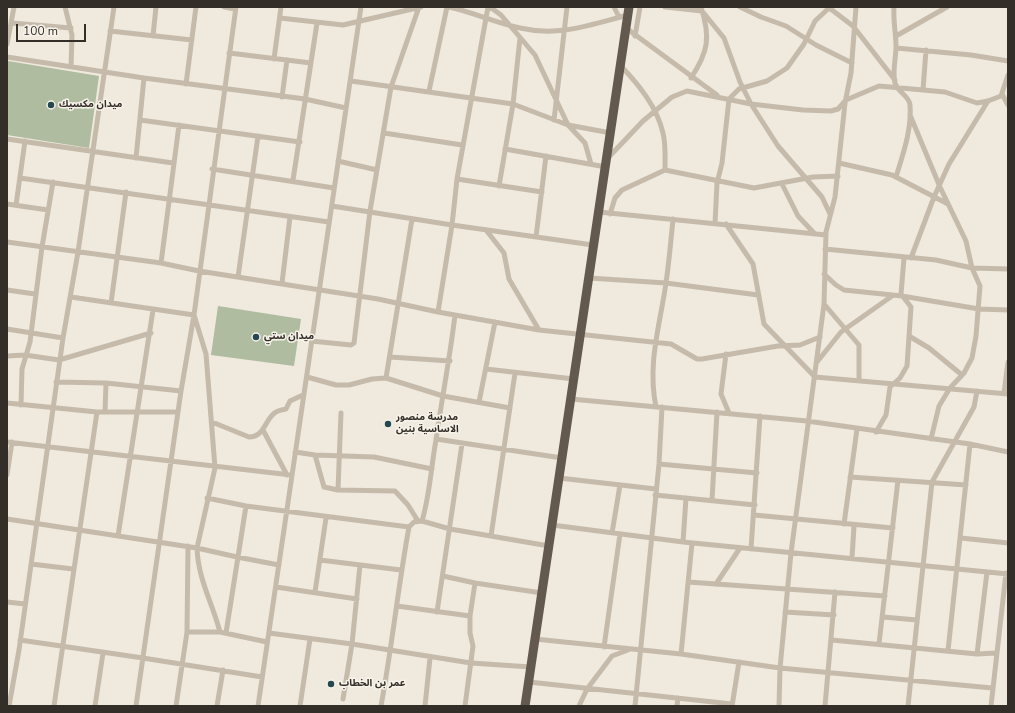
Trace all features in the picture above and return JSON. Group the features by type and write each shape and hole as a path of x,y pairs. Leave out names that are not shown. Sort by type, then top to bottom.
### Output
{"highway":[{"path":"525,706 629,11"}],"street":[{"path":"7,44 14,7"},
{"path":"65,7 71,28 71,67"},
{"path":"10,705 48,447 59,360 78,252 91,152 114,7"},
{"path":"153,36 156,7"},
{"path":"186,84 196,7"},
{"path":"136,706 172,462 180,391 194,315 212,169 235,8 224,7"},
{"path":"274,59 281,7"},
{"path":"258,706 288,512 289,475 295,452 307,377 311,341 361,7"},
{"path":"280,18 343,25 420,7"},
{"path":"311,341 354,344 370,212 391,87 420,7"},
{"path":"429,91 448,7 465,10 485,19 511,26 541,32 564,32 619,18 629,11"},
{"path":"438,312 452,225 462,145 485,19 489,7 500,13 539,61 568,125 583,141 591,164"},
{"path":"554,120 567,7"},
{"path":"614,7 619,18"},
{"path":"635,36 640,7"},
{"path":"665,7 702,9 724,38 743,88 751,104 778,146 822,197 830,214"},
{"path":"740,7 761,17 786,26 806,39 852,63"},
{"path":"715,223 718,180 722,163 729,99 734,93 743,88 760,84 779,74 793,62 816,20 829,7 853,26 895,80 898,89 909,100 910,115 905,147 896,177"},
{"path":"779,706 780,668 787,589 807,421 815,377 824,304 826,235 838,176 846,100 852,63 853,26 856,7"},
{"path":"894,7 896,36 895,80"},
{"path":"896,36 947,7"},
{"path":"691,78 706,52 706,30 702,9"},
{"path":"12,23 71,28"},
{"path":"293,180 317,23"},
{"path":"626,28 691,78 720,97"},
{"path":"110,31 192,40"},
{"path":"499,186 513,104 520,38"},
{"path":"896,48 926,50 1008,61"},
{"path":"923,90 926,50"},
{"path":"229,53 311,63"},
{"path":"7,57 186,84 305,99 346,108"},
{"path":"282,96 287,60"},
{"path":"621,66 641,89 655,111 663,134 665,170"},
{"path":"505,149 591,164 606,163 628,135 672,97 683,91 695,91 751,104 803,110 831,111 838,109 846,100 879,86 898,89 945,92 974,102 988,101 999,98 1002,94 1008,76"},
{"path":"136,158 144,78"},
{"path":"351,81 513,104 568,125 611,133"},
{"path":"1002,94 1008,105"},
{"path":"911,258 934,197 951,162 988,101"},
{"path":"910,115 940,187 966,241 972,268 980,286 979,309 972,358 962,375 950,388 939,406 930,439"},
{"path":"140,120 300,142"},
{"path":"161,263 178,125"},
{"path":"384,133 462,145"},
{"path":"238,277 254,175 258,136"},
{"path":"7,139 173,163"},
{"path":"16,205 25,141"},
{"path":"536,237 546,156"},
{"path":"338,161 377,170"},
{"path":"839,162 883,172 949,204"},
{"path":"212,169 293,180 334,188"},
{"path":"610,214 615,198 622,190 665,170 754,188 782,184 806,178 838,176"},
{"path":"20,178 330,222"},
{"path":"457,179 542,192"},
{"path":"21,405 22,369 25,355 29,348 35,294 53,182"},
{"path":"782,184 798,216 814,233"},
{"path":"111,303 116,256 126,192"},
{"path":"7,204 48,210"},
{"path":"332,206 593,245"},
{"path":"599,212 726,224 784,232 826,235"},
{"path":"282,283 290,217"},
{"path":"386,378 412,219"},
{"path":"656,407 652,374 666,283 673,219"},
{"path":"726,224 753,264 764,324 787,346 815,377 895,382 1006,393 1008,362"},
{"path":"486,230 504,253 509,279 539,330"},
{"path":"7,242 116,256 199,271 319,289 539,330 580,336 671,344 697,359 710,359 726,354 800,345 820,337"},
{"path":"825,249 945,262 972,268 1008,269"},
{"path":"876,432 886,415 889,390 907,366 911,306 902,296 901,291 904,258"},
{"path":"824,274 836,286 844,290 902,296 979,309 1008,310"},
{"path":"589,278 666,283 758,295"},
{"path":"7,290 35,294"},
{"path":"817,363 837,336 892,296"},
{"path":"70,297 194,315"},
{"path":"824,304 859,345 859,380"},
{"path":"118,536 151,333 153,310"},
{"path":"194,315 206,354 215,468 207,498 197,548 200,574 223,633"},
{"path":"207,498 246,506 326,518 409,528 420,521 429,497 436,439 450,360 454,315"},
{"path":"480,402 495,322"},
{"path":"7,329 63,338"},
{"path":"7,356 25,355 59,360 151,333"},
{"path":"909,336 929,348 962,375"},
{"path":"726,354 721,394 729,413"},
{"path":"390,358 450,360"},
{"path":"486,368 516,373 574,379"},
{"path":"491,536 516,373"},
{"path":"307,377 336,385 348,385 372,378 386,378 443,396 510,408"},
{"path":"56,382 106,382 180,391"},
{"path":"105,412 106,382"},
{"path":"908,706 932,482 953,442 974,407 977,391"},
{"path":"212,422 249,437 257,436 275,413 286,409 290,401 303,396"},
{"path":"571,399 807,421 876,432 970,444 1008,452"},
{"path":"7,403 97,412 178,412"},
{"path":"635,706 650,538 659,464 662,407"},
{"path":"54,706 97,412"},
{"path":"712,500 717,412"},
{"path":"338,490 338,456 341,413"},
{"path":"752,549 760,416"},
{"path":"844,524 857,429"},
{"path":"263,430 289,475"},
{"path":"436,439 562,458"},
{"path":"7,475 9,442 215,468 289,475"},
{"path":"437,612 462,444"},
{"path":"948,651 970,444"},
{"path":"295,452 315,455 374,457 432,469"},
{"path":"315,455 322,484 325,488 338,490 395,491 420,521 450,529 549,546"},
{"path":"659,464 757,473"},
{"path":"850,477 966,485"},
{"path":"559,478 656,488"},
{"path":"879,644 898,480"},
{"path":"612,533 620,484"},
{"path":"655,495 754,505"},
{"path":"683,542 686,498"},
{"path":"223,633 246,506"},
{"path":"754,515 854,526 893,528"},
{"path":"314,592 326,518"},
{"path":"7,519 188,546 236,558 279,565"},
{"path":"552,525 692,543 1007,574 996,653 991,706"},
{"path":"852,558 854,526"},
{"path":"381,706 392,651 401,570 409,528"},
{"path":"604,647 620,534"},
{"path":"961,538 1008,543"},
{"path":"681,654 692,543"},
{"path":"176,706 187,632 188,546"},
{"path":"716,584 740,548"},
{"path":"320,560 401,570"},
{"path":"31,564 74,569"},
{"path":"343,699 352,644 360,565"},
{"path":"978,654 987,572"},
{"path":"443,576 476,583 542,593"},
{"path":"688,582 885,596"},
{"path":"466,706 473,644 470,633 470,616 476,583"},
{"path":"276,587 357,599"},
{"path":"825,706 832,640 835,592"},
{"path":"7,602 25,604"},
{"path":"398,606 470,616"},
{"path":"785,612 834,615"},
{"path":"883,617 917,620"},
{"path":"187,632 223,633 267,642"},
{"path":"269,633 352,644 430,658 471,663 531,666"},
{"path":"300,706 310,639"},
{"path":"535,639 681,654 780,668 992,688"},
{"path":"20,640 262,677"},
{"path":"832,640 978,654 996,653"},
{"path":"579,706 587,689 612,656 630,649"},
{"path":"95,706 102,652"},
{"path":"425,706 430,658"},
{"path":"529,682 732,705 739,662"},
{"path":"217,706 223,670"},
{"path":"677,706 678,698"}],"green space":[{"name":"ميدان مكسيك","path":"8,61 99,76 89,148 7,135"},
{"name":"ميدان ستي","path":"218,306 301,319 294,366 211,355"}],"place":[{"name":"ميدان مكسيك","path":"51,105"},
{"name":"ميدان ستي","path":"256,337"},
{"name":"مدرسة منصور الاساسية بنين","path":"388,424"},
{"name":"عمر بن الخطاب","path":"331,684"}]}
